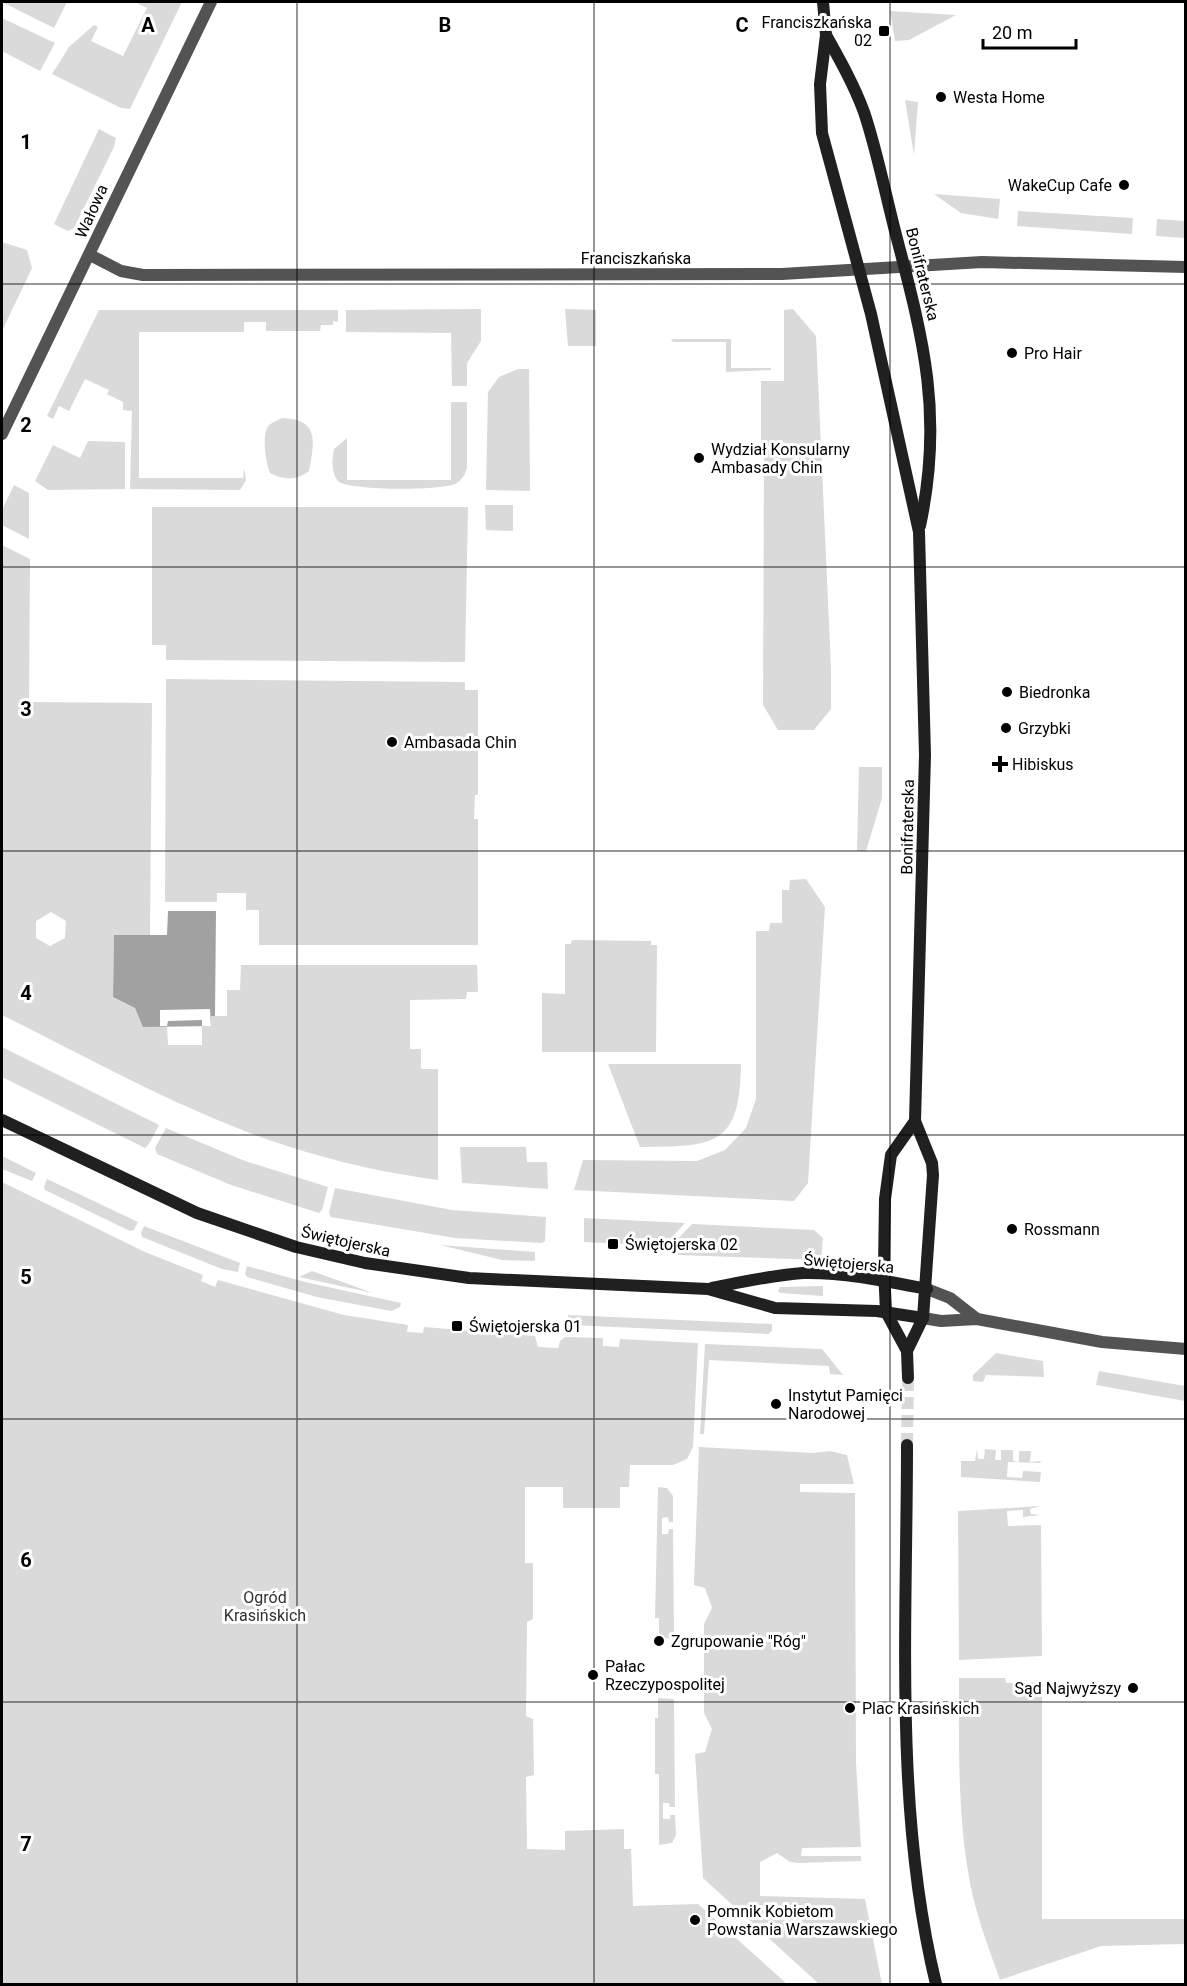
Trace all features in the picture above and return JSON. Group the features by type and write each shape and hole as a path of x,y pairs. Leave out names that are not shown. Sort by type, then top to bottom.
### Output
{"street":[{"name":"Wałowa","path":"2,434 90,255 119,188 211,2"},
{"name":"Bonifraterska","path":"823,2 826,35 820,84 822,133 860,271 919,532 925,755 915,1121 932,1163 933,1175 927,1289 923,1318"},
{"name":"Bonifraterska","path":"826,35 864,114 920,335 932,410 930,473 919,532"},
{"name":"Franciszkańska","path":"90,255 121,271 143,275 782,274 982,262 1185,267"},
{"name":"Świętojerska","path":"2,1120 196,1213 285,1244 330,1256 402,1270 469,1278 708,1289 775,1308 886,1312 941,1321 977,1319 1102,1342 1185,1349"},
{"path":"908,1378 907,1351 886,1312 884,1281 888,1168 891,1155 915,1121"},
{"name":"Świętojerska","path":"708,1289 779,1275 805,1273 884,1281 927,1289 951,1298 977,1319"},
{"path":"907,1351 923,1318"},
{"path":"907,1445 911,1834 917,1889 936,1984"}],"green space":[{"path":"2,2 67,2 54,28"},
{"path":"135,2 182,2 130,109 121,108 52,74 69,47 94,25 98,27 91,41 123,56 147,8"},
{"path":"890,11 956,15 909,40 895,41"},
{"path":"2,18 55,43 40,71 2,51"},
{"path":"905,100 918,102 914,155"},
{"path":"99,129 116,138 114,147 74,228 68,231 54,224"},
{"path":"934,194 1000,199 998,219 961,213"},
{"path":"1018,211 1133,218 1132,234 1017,226"},
{"path":"1157,219 1185,221 1185,238 1156,236"},
{"path":"2,242 27,250 32,268 2,331"},
{"path":"481,309 481,341 467,363 467,386 452,386 451,333 346,332 346,310"},
{"path":"565,309 596,310 596,346 568,346"},
{"path":"793,309 816,336 831,709 814,730 778,730 763,705 764,454 761,440 761,381 784,381 784,310"},
{"path":"99,310 338,310 338,322 333,321 333,325 321,325 320,331 266,331 266,322 244,322 244,332 139,332 139,478 243,478 244,468 246,480 240,490 130,489 132,411 123,410 123,402 107,394 109,390 85,379 69,411 59,406 53,419 47,416"},
{"path":"671,339 731,339 731,368 771,368 771,370 726,372 726,342 673,342"},
{"path":"518,369 529,369 530,491 486,490 488,392 499,377"},
{"path":"451,402 467,402 467,468 457,483 449,486 397,489 359,487 338,481 333,466 334,449 347,438 347,480 451,480"},
{"path":"282,418 303,422 312,434 313,450 309,471 295,478 280,477 270,473 267,462 265,435 267,429 269,425"},
{"path":"88,441 125,442 125,489 48,490 35,481 53,445 80,458"},
{"path":"14,485 29,493 29,539 2,525 2,510"},
{"path":"485,505 513,505 513,531 486,530"},
{"path":"152,507 468,507 465,662 166,660 166,645 152,645"},
{"path":"2,545 30,559 29,702 152,703 150,935 114,935 113,997 135,1008 143,1026 167,1026 168,1045 202,1045 202,1026 211,1025 211,1016 227,1016 227,990 240,990 241,965 477,965 478,992 467,992 466,999 410,1000 410,1049 421,1049 421,1069 438,1069 438,1180 343,1162 250,1133 142,1086 2,1015","holes":["51,912 66,921 65,938 50,946 36,938 36,921"]},
{"path":"166,679 465,682 465,690 478,690 478,795 475,795 474,819 478,819 478,945 259,945 259,910 246,910 246,893 217,893 217,902 165,902"},
{"path":"859,767 882,767 882,798 866,851 857,851"},
{"path":"806,879 825,907 808,1183 794,1201 574,1190 583,1160 697,1161 725,1150 746,1128 756,1099 756,931 769,931 770,923 782,923 782,890 789,890 790,880"},
{"path":"572,940 651,941 651,945 657,945 656,1052 542,1052 542,993 565,994 565,944 571,944"},
{"path":"2,1047 159,1125 149,1144 145,1148 2,1077"},
{"path":"608,1064 741,1064 735,1112 728,1127 718,1137 686,1145 640,1147"},
{"path":"166,1128 245,1161 328,1187 322,1210 319,1213 231,1185 157,1154 155,1148"},
{"path":"460,1147 526,1147 527,1162 547,1162 548,1189 462,1183"},
{"path":"2,1156 36,1173 32,1181 2,1169"},
{"path":"47,1179 138,1222 134,1230 130,1231 45,1190"},
{"name":"Ogród Krasińskich","path":"2,1182 145,1252 203,1275 201,1281 215,1287 218,1280 344,1315 408,1325 407,1332 423,1333 424,1327 535,1336 538,1347 558,1348 560,1341 565,1337 603,1338 603,1346 619,1347 620,1339 698,1343 693,1447 687,1459 673,1465 630,1465 629,1487 620,1487 620,1508 563,1508 563,1487 525,1487 525,1563 533,1563 533,1619 527,1622 526,1716 533,1719 534,1775 526,1777 527,1849 565,1850 565,1831 624,1829 624,1849 631,1849 633,1906 698,1904 787,1984 2,1984"},
{"path":"335,1188 452,1210 546,1217 545,1241 542,1243 455,1238 331,1217 329,1213"},
{"path":"584,1218 685,1223 664,1246 584,1242"},
{"path":"692,1224 814,1230 823,1238 821,1260 678,1255 678,1249 671,1246"},
{"path":"144,1226 240,1263 238,1272 222,1269 142,1237"},
{"path":"440,1245 535,1252 535,1261 502,1260"},
{"path":"247,1266 305,1282 401,1303 400,1307 391,1311 317,1297 247,1277 245,1274"},
{"path":"312,1271 373,1293 299,1277"},
{"path":"823,1286 823,1296 778,1291 780,1287"},
{"path":"568,1315 772,1324 772,1331 768,1334 571,1325 567,1322"},
{"path":"705,1344 822,1349 843,1375 830,1374 829,1366 709,1360 704,1434 700,1434"},
{"path":"996,1353 1043,1361 1044,1377 986,1375 983,1382 973,1381 973,1375"},
{"path":"1099,1371 1185,1386 1185,1401 1096,1385"},
{"path":"699,1447 813,1453 830,1451 847,1455 854,1484 800,1484 800,1492 855,1493 856,1762 861,1847 802,1848 801,1856 861,1856 861,1861 798,1863 790,1862 777,1853 760,1862 760,1896 865,1899 882,1984 819,1984 703,1878 695,1754 705,1752 712,1729 704,1713 704,1624 712,1608 705,1588 694,1585"},
{"path":"977,1449 978,1459 984,1459 985,1449 996,1450 995,1460 1001,1460 1001,1450 1013,1450 1013,1461 1019,1462 1019,1451 1031,1451 1030,1462 1041,1461 1040,1463 1008,1462 1007,1477 1022,1478 1023,1471 1041,1472 1040,1482 961,1477 961,1461 975,1461"},
{"path":"658,1487 667,1488 673,1496 673,1522 669,1522 668,1517 662,1518 662,1534 668,1534 669,1529 673,1529 674,1638 659,1638 659,1618 655,1618"},
{"path":"1041,1506 1030,1509 1031,1514 1041,1515 1023,1517 1023,1510 1007,1511 1008,1526 1041,1525 1042,1656 959,1660 958,1511"},
{"path":"959,1678 1005,1678 1006,1683 1042,1682 1042,1919 1185,1919 1185,1944 1101,1946 1000,1980 973,1897 964,1843 960,1788"},
{"path":"658,1698 674,1699 675,1807 670,1807 669,1803 663,1803 663,1819 670,1819 670,1815 675,1815 676,1835 672,1843 659,1845 659,1774 655,1774 655,1718 658,1718"}],"shaded area":[{"path":"168,911 216,911 215,1016 211,1016 211,1026 143,1027 135,1008 113,997 114,935 167,935"}],"pier":[{"path":"210,1009 211,1026 202,1026 202,1020 168,1021 167,1026 160,1026 160,1010"}],"tunnel":[{"path":"907,1445 908,1378"}],"place":[{"name":"Franciszkańska 02","path":"884,31"},
{"name":"Westa Home","path":"941,97"},
{"name":"WakeCup Cafe","path":"1124,185"},
{"name":"Pro Hair","path":"1012,353"},
{"name":"Wydział Konsularny Ambasady Chin","path":"699,458"},
{"name":"Biedronka","path":"1007,692"},
{"name":"Grzybki","path":"1006,728"},
{"name":"Ambasada Chin","path":"392,742"},
{"name":"Hibiskus","path":"1000,764"},
{"name":"Rossmann","path":"1012,1229"},
{"name":"Świętojerska 02","path":"613,1244"},
{"name":"Świętojerska 01","path":"457,1326"},
{"name":"Instytut Pamięci Narodowej","path":"776,1404"},
{"name":"Zgrupowanie \"Róg\"","path":"659,1641"},
{"name":"Pałac Rzeczypospolitej","path":"593,1675"},
{"name":"Sąd Najwyższy","path":"1133,1688"},
{"name":"Plac Krasińskich","path":"850,1708"},
{"name":"Pomnik Kobietom Powstania Warszawskiego","path":"695,1920"}]}
